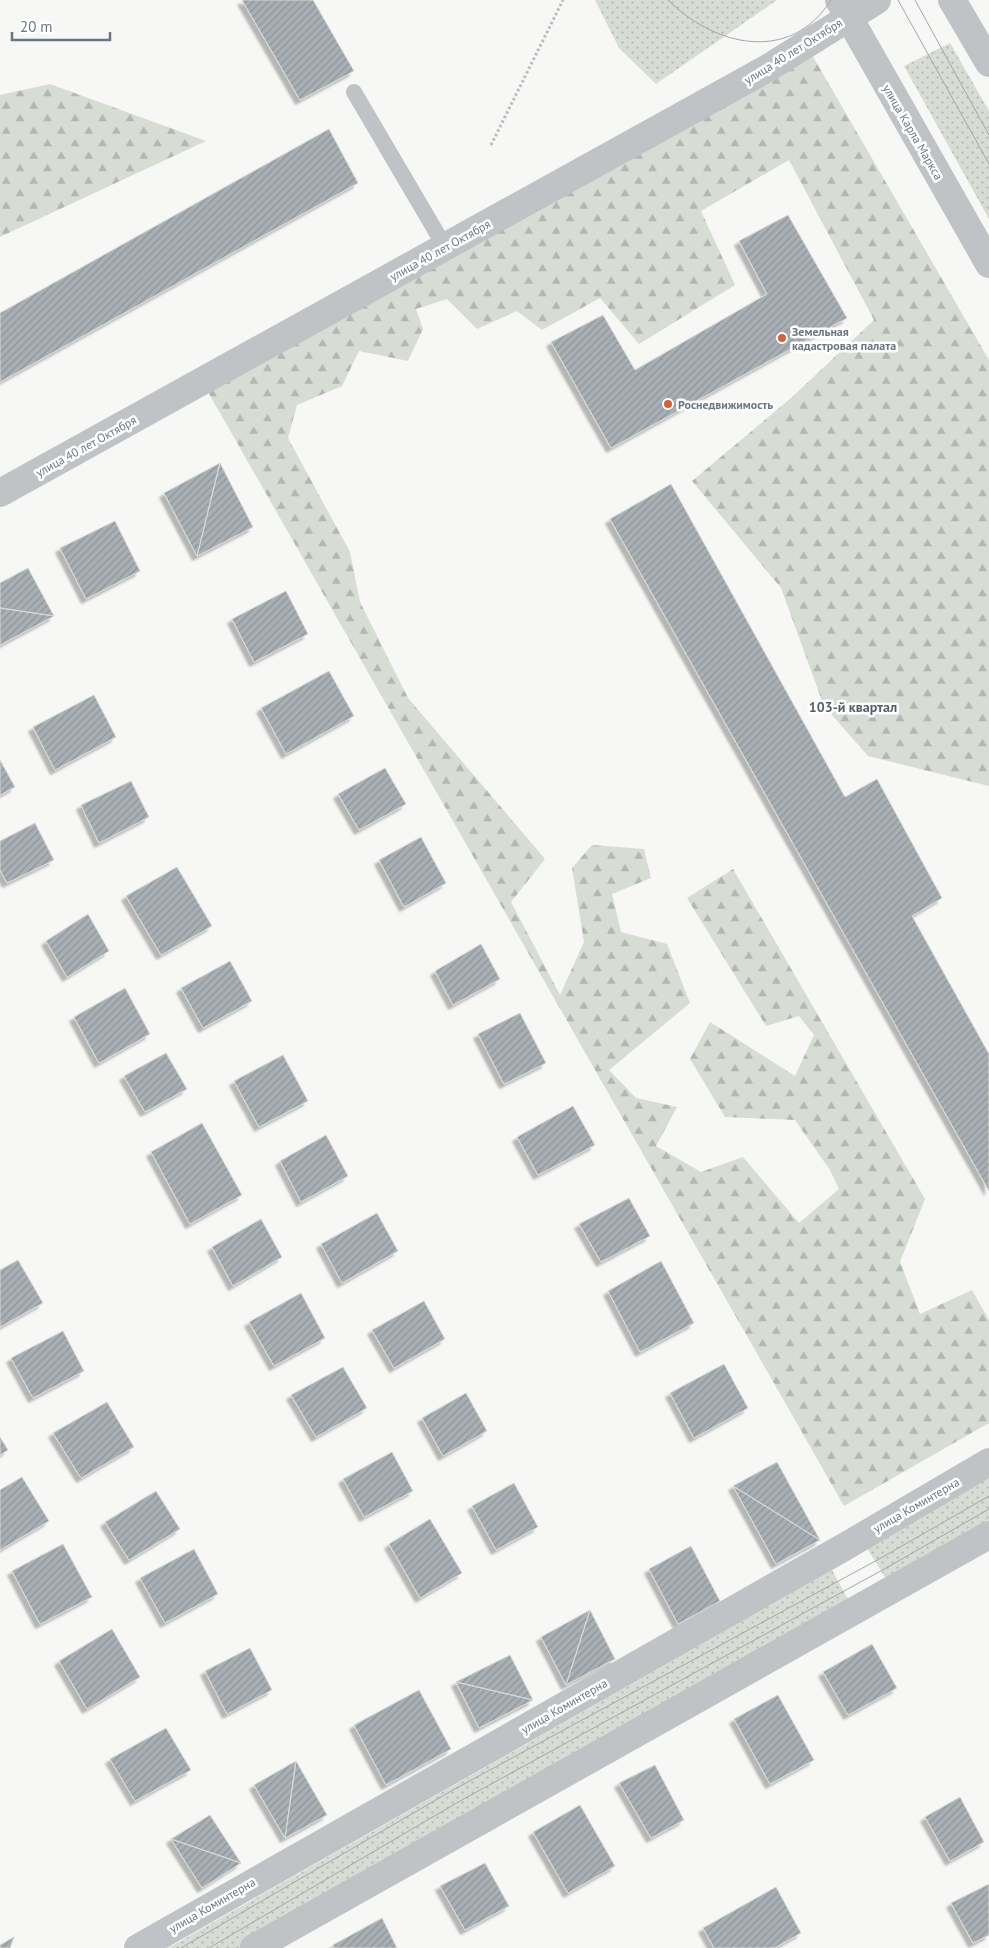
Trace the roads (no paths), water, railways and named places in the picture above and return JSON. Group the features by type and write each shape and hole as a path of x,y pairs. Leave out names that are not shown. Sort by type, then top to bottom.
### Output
{"street":[{"name":"улица 40 лет Октября","path":"0,493 768,68 821,36 843,9 877,0"},
{"path":"952,0 989,63"},
{"name":"улица Карла Маркса","path":"843,9 989,264"},
{"name":"улица Коминтерна","path":"138,1948 846,1546 989,1462"},
{"path":"254,1948 989,1535"}],"lane":[{"path":"354,92 445,247"}],"tram line":[{"path":"668,0 687,16 708,29 730,38 752,42 774,41 795,34 814,20 831,0"},
{"path":"898,0 989,164"},
{"path":"915,0 989,135"},
{"path":"181,1948 453,1790 881,1558 989,1496"},
{"path":"209,1948 460,1801 888,1567 989,1509"}],"place":[{"name":"Земельная кадастровая палата","path":"782,338"},
{"name":"Роснедвижимость","path":"668,404"}],"district":[{"name":"103-й квартал","path":"853,707"}]}
